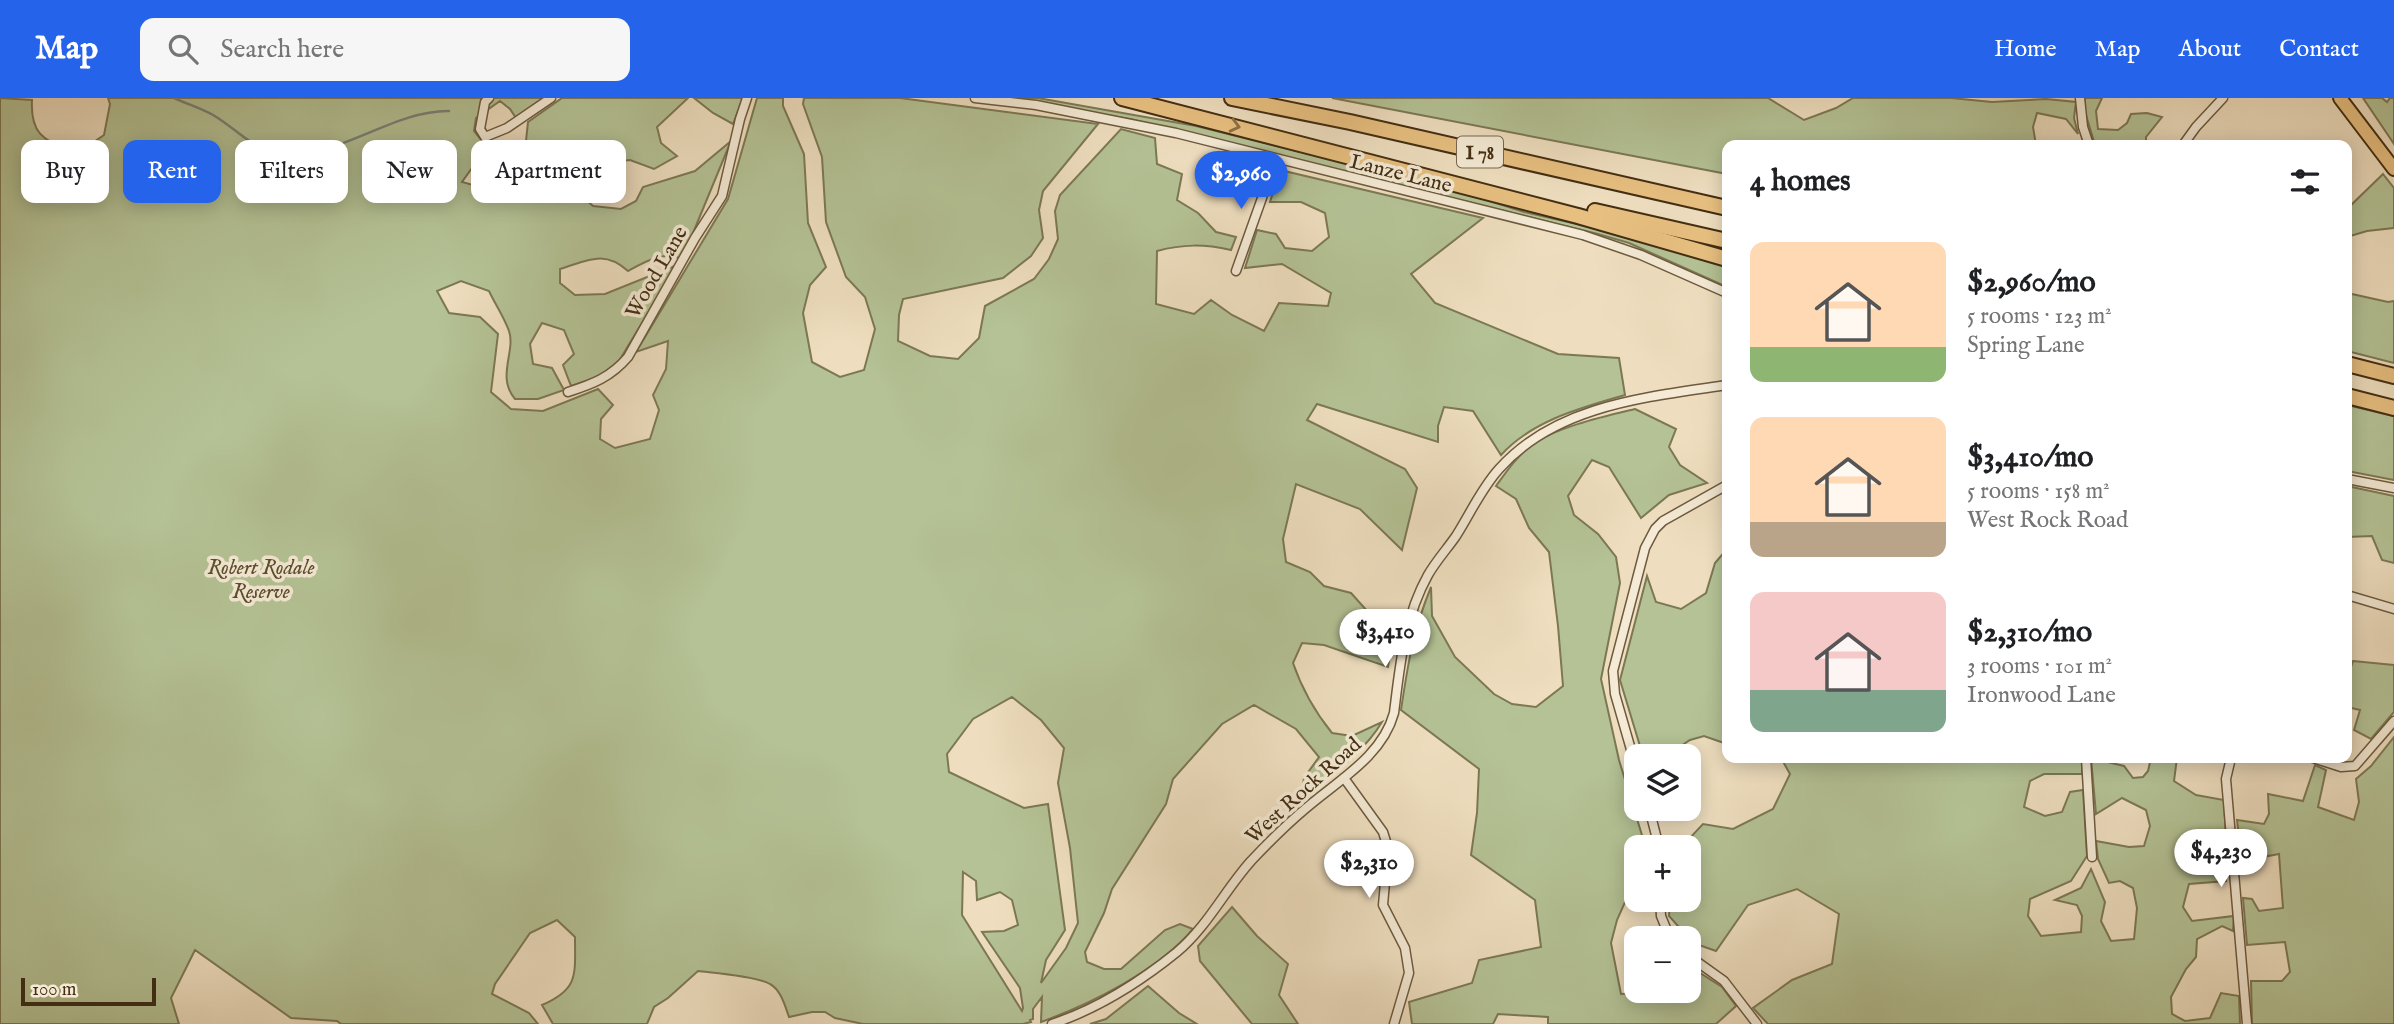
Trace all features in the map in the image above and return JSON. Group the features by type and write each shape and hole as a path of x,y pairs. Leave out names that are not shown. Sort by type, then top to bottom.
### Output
{"highway":[{"name":"I 78","path":"1122,98 1307,144 1722,240"},
{"name":"I 78","path":"1232,98 1350,122 1722,207"},
{"path":"1350,122 1722,198"},
{"path":"1307,144 1651,235 1722,257"},
{"path":"2352,365 2394,376"},
{"path":"2352,397 2394,408"}],"main road":[{"path":"2340,98 2394,169"}],"street":[{"path":"489,98 485,103 480,129 485,137 507,128 551,98"},
{"name":"Wood Lane","path":"568,392 600,381 613,373 628,357 695,238 722,196 747,98"},
{"name":"Lanze Lane","path":"975,98 1092,115 1176,133 1583,235 1641,255 1722,291"},
{"path":"2080,98 2082,127 2087,140"},
{"path":"2187,140 2223,98"},
{"path":"1236,271 1262,198 1272,158"},
{"name":"West Rock Road","path":"1052,1024 1099,1004 1179,951 1252,861 1304,809 1343,778 1379,744 1391,724 1403,641 1422,586 1487,484 1511,456 1542,432 1573,418 1636,400 1722,386"},
{"path":"2352,480 2394,488"},
{"path":"1630,744 1615,694 1613,671 1645,548 1655,528 1662,521 1722,488"},
{"path":"2352,596 2394,609"},
{"path":"2329,763 2341,767 2355,766 2394,722"},
{"path":"2086,763 2092,857"},
{"path":"2230,763 2226,779 2247,1024"},
{"path":"1343,778 1383,832 1388,848 1382,905 1405,948 1409,973 1394,1024"},
{"path":"1701,965 1724,981 1757,1024"}],"green space":[{"name":"Robert Rodale Reserve","path":"0,98 32,100 34,122 37,130 47,140 21,140 21,203 109,203 109,140 97,140 104,135 110,104 108,98 546,98 516,118 500,101 476,118 474,131 481,140 471,140 471,169 462,182 471,184 471,203 590,203 593,206 621,209 636,201 643,187 695,171 731,141 680,258 660,257 628,271 611,260 603,259 587,260 560,269 560,283 575,295 605,294 677,265 619,361 600,376 571,386 563,365 574,354 564,330 542,323 530,344 533,364 552,368 564,390 538,399 515,399 507,382 509,331 489,291 461,281 437,291 449,313 480,317 498,334 491,392 511,409 543,411 598,389 613,405 601,419 600,439 615,448 650,439 659,410 653,395 666,369 668,341 636,352 728,199 757,98 783,98 783,106 804,154 808,223 826,267 810,285 803,313 812,362 840,377 864,370 875,329 865,297 846,277 826,222 822,157 803,104 804,98 900,98 1098,124 1043,191 1039,210 1043,238 1031,256 1003,278 903,299 898,341 930,356 958,359 979,338 985,306 1034,279 1049,259 1058,239 1055,211 1060,195 1121,129 1155,138 1157,164 1182,174 1177,200 1198,213 1216,232 1236,237 1231,250 1194,246 1157,251 1156,304 1194,314 1211,300 1232,315 1264,331 1279,303 1328,306 1331,293 1282,264 1245,268 1257,230 1276,234 1285,248 1312,251 1329,237 1325,213 1301,202 1270,202 1280,170 1483,218 1411,274 1435,303 1558,354 1619,358 1625,395 1575,410 1543,424 1501,455 1473,411 1444,407 1438,426 1438,442 1317,404 1307,420 1405,469 1417,488 1402,550 1360,509 1296,484 1283,539 1286,562 1310,572 1324,586 1351,593 1368,612 1395,627 1388,667 1324,645 1302,643 1293,663 1310,700 1332,733 1352,736 1382,722 1355,755 1301,799 1304,778 1319,757 1296,729 1254,705 1222,724 1173,779 1166,804 1112,889 1104,913 1085,952 1087,962 1104,969 1121,969 1165,930 1180,924 1193,929 1179,944 1143,972 1060,1015 1041,1022 1042,997 1033,1009 1031,1022 1023,1024 863,1024 835,1018 825,1012 789,1017 780,994 770,984 746,977 698,971 654,1007 647,1024 553,1024 542,1005 563,993 569,986 575,961 575,937 557,920 530,933 495,984 492,994 529,1013 538,1024 341,1024 337,1021 291,1018 195,950 171,998 179,1024 0,1024","holes":["1012,697 1041,720 1064,748 1058,783 1070,848 1078,923 1066,948 1041,983 1046,960 1065,930 1048,804 1024,808 949,772 947,754 973,719","963,872 976,881 977,900 1000,892 1012,900 1018,925 1004,931 982,932 1020,988 1022,1011 962,915"]},
{"path":"562,98 688,98 657,127 661,143 677,156 654,169 626,160 626,140 526,140 528,122"},
{"path":"694,98 743,98 733,124"},
{"path":"1002,98 1038,98 1196,126 1462,192 1524,212 1638,238 1722,263 1722,285 1629,243 1598,234 1130,119"},
{"path":"1332,98 1768,98 1804,120 1836,108 1853,98 1951,98 1992,102 2046,99 2076,102 2074,118 2078,134 2066,119 2037,113 2033,127 2035,140 1722,140 1722,173"},
{"path":"2085,98 2102,98 2096,111 2098,129 2118,130 2127,123 2131,114 2147,113 2162,117 2146,140 2093,140 2085,112"},
{"path":"2363,98 2382,98 2387,102 2394,98 2394,144"},
{"path":"2383,174 2394,188 2394,228 2352,236 2352,204"},
{"path":"2352,294 2394,301 2394,363 2352,352"},
{"path":"2352,406 2394,416 2394,480 2352,472"},
{"path":"1635,409 1676,429 1669,447 1680,465 1707,483 1669,495 1641,518 1609,467 1592,460 1568,496 1574,515 1598,534 1616,557 1620,583 1601,679 1624,776 1624,821 1638,821 1642,835 1624,835 1624,904 1611,943 1621,994 1624,994 1624,1003 1701,1003 1701,974 1722,987 1736,1006 1716,1024 1548,1024 1548,1017 1498,1014 1493,1024 1412,1024 1409,1002 1472,983 1479,960 1541,947 1535,900 1471,855 1479,769 1401,710 1412,647 1431,587 1432,616 1455,657 1494,694 1512,704 1536,707 1563,686 1549,552 1529,528 1516,499 1496,486 1512,464 1532,445 1554,433"},
{"path":"2352,487 2394,496 2394,563 2382,560 2372,536 2352,537"},
{"path":"1722,555 1722,742 1704,736 1684,744 1639,744 1620,680 1647,576 1656,602 1681,609 1706,593 1715,563"},
{"path":"2353,661 2394,665 2394,712 2371,739 2354,730 2360,710 2352,708"},
{"path":"2394,737 2394,1024 2252,1024 2251,981 2282,981 2290,972 2285,942 2247,945 2243,898 2252,899 2259,911 2283,908 2279,854 2242,861 2237,820 2264,824 2269,814 2268,794 2303,801 2315,765 2326,770 2318,807 2354,820 2359,802 2356,779 2371,766"},
{"path":"1784,763 2082,763 2082,774 2044,774 2030,781 2024,807 2045,816 2062,812 2070,792 2083,790 2087,856 2071,881 2030,899 2028,916 2041,936 2081,932 2082,916 2077,905 2055,900 2081,888 2091,869 2105,902 2101,921 2111,941 2134,939 2137,908 2133,888 2120,881 2109,883 2098,859 2096,841 2129,847 2144,846 2150,826 2146,810 2122,798 2096,814 2091,763 2124,766 2133,778 2143,777 2150,763 2176,763 2174,781 2196,795 2224,800 2226,838 2187,841 2189,872 2225,870 2226,881 2189,884 2183,907 2192,921 2234,916 2233,931 2222,926 2197,939 2196,957 2186,969 2171,997 2172,1014 2185,1021 2210,1018 2221,993 2239,996 2240,1024 1768,1024 1753,1008 1792,980 1832,964 1839,914 1797,889 1748,905 1716,951 1701,946 1701,926 1678,926 1669,916 1669,912 1701,912 1701,835 1693,835 1703,824 1733,829 1773,809 1790,774"},
{"path":"1232,907 1257,936 1288,964 1279,995 1298,1024 1252,1024 1200,961 1198,946"},
{"path":"1148,986 1179,1013 1197,1024 1090,1024 1106,1019"}],"waterway":[{"path":"174,98 213,115 264,149 295,154 338,145 404,119 449,111"}]}
